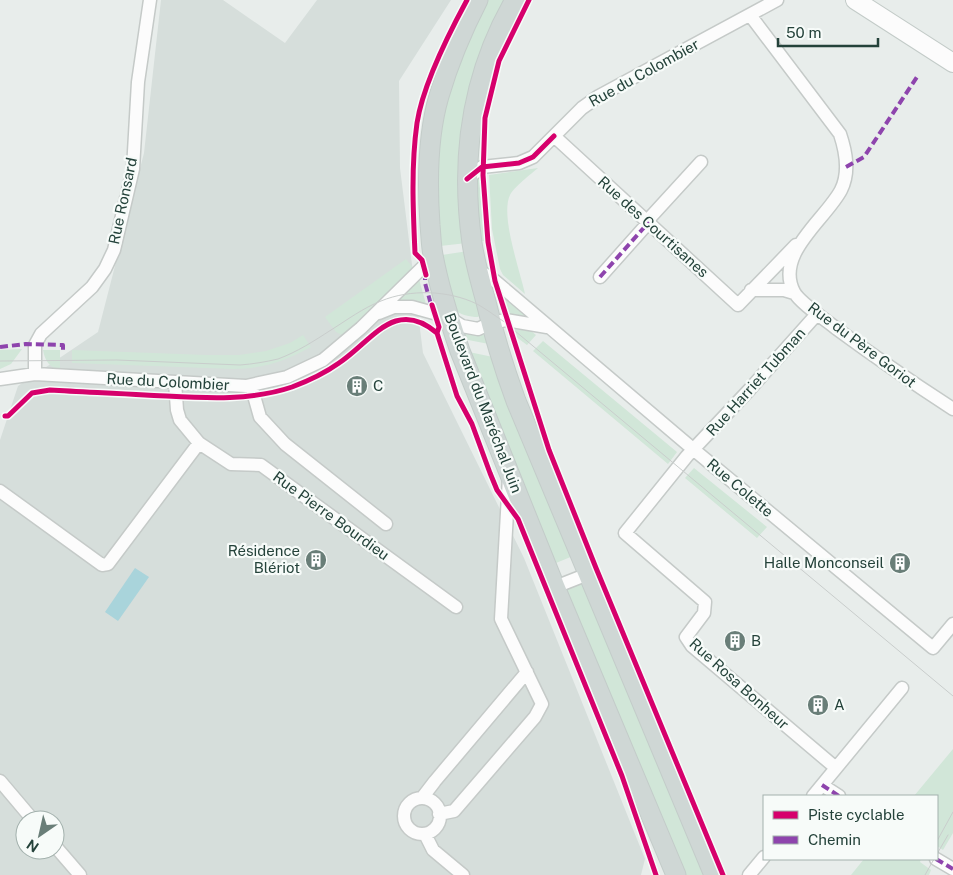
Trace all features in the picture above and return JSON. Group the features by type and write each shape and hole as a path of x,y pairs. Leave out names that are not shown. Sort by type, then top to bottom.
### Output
{"main road":[{"name":"Boulevard du Maréchal Juin","path":"478,0 458,38 438,97 434,118 428,195 433,254 448,317 555,586 676,875"},
{"name":"Boulevard du Maréchal Juin","path":"515,0 490,50 479,84 470,131 467,179 470,224 477,269 498,350 516,401 714,875"},
{"path":"855,0 953,63"}],"street":[{"name":"Rue Ronsard","path":"35,374 35,345 41,334 92,287 105,270 114,250 132,169 138,82 150,0"},
{"name":"Rue du Colombier","path":"467,179 482,167 519,162 533,157 582,108 599,96 777,0"},
{"name":"Rue du Père Goriot","path":"750,15 840,134 846,151 846,170 841,190 802,240 792,260 789,273 794,293 817,314 900,375 953,409"},
{"name":"Rue des Courtisanes","path":"554,136 738,304 802,240"},
{"path":"600,276 701,162"},
{"name":"Rue du Colombier","path":"0,379 35,374 251,386 287,377 323,360 374,315 424,266 433,254"},
{"name":"Rue Colette","path":"477,269 508,292 547,327 934,648 953,624"},
{"path":"751,290 784,290 794,293"},
{"name":"Rue du Colombier","path":"374,315 394,307 412,307 448,317 462,326 478,328 491,323"},
{"name":"Rue Harriet Tubman","path":"625,533 693,449 750,390 817,314"},
{"path":"491,323 506,320 547,327"},
{"name":"Rue Pierre Bourdieu","path":"175,382 177,410 180,420 198,442 231,464 261,465 456,606"},
{"path":"251,386 260,417 285,444 386,524"},
{"path":"0,491 102,565 108,564 198,442"},
{"path":"439,814 454,811 534,717 542,704 501,619 509,472"},
{"name":"Rue Rosa Bonheur","path":"625,533 705,602 704,613 686,636 692,646 836,768"},
{"path":"555,586 588,574"},
{"path":"422,798 433,803 437,807 439,814 438,824 435,829 425,834 419,834 408,829 404,818 407,806 411,802 422,798 434,781 527,672"},
{"path":"815,795 902,688"},
{"path":"822,785 838,795"},
{"path":"2,788 23,810"},
{"path":"425,834 433,850 463,875"},
{"path":"65,858 80,875"},
{"path":"749,875 763,858"},
{"path":"938,860 953,869"}],"shaded area":[{"path":"161,0 223,0 285,43 317,0 451,0 399,81 400,168 423,353 524,558 645,859 641,875 0,875 0,440 18,386 98,332 144,153"}],"green space":[{"path":"485,0 507,0 480,59 467,243 440,246 436,196 438,143 447,101"},
{"path":"538,168 512,192 508,204 509,229 525,294 503,275 500,269 492,229 489,175"},
{"path":"479,176 484,241 480,241 475,185"},
{"path":"468,251 481,314 478,317 459,313 454,309 442,255"},
{"path":"406,259 414,269 351,328 342,335 336,332 325,317"},
{"path":"419,279 426,304 413,302 392,304"},
{"path":"500,291 532,318 517,316 509,312"},
{"path":"513,329 531,331 536,335 527,345 515,336"},
{"path":"461,330 487,336 489,344 463,339"},
{"path":"303,335 311,347 292,357 265,366 234,369 72,363 72,350 239,355 266,351 290,343"},
{"path":"543,341 677,452 668,464 533,351"},
{"path":"22,349 11,364 0,369 0,350"},
{"path":"43,350 60,350 60,370 48,363"},
{"path":"469,352 493,357 573,556 556,563"},
{"path":"694,468 767,527 757,538 685,478"},
{"path":"584,581 705,875 684,875 566,589"},
{"path":"953,749 953,833 943,850 938,847 938,795 915,795"},
{"path":"863,860 921,860 920,862 931,870 929,875 851,875"}],"water":[{"path":"135,568 149,577 118,621 105,612"}],"tram line":[{"path":"0,361 117,360 240,365 278,359 292,353 361,311 392,297 404,294 429,293 466,299 503,321 953,696"},
{"path":"938,839 953,812"},
{"path":"938,852 948,835"},
{"path":"925,875 933,860"}],"marked path":[{"path":"846,167 864,157 917,77"},
{"path":"600,277 649,222"},
{"path":"425,272 425,283 432,308"},
{"path":"0,347 26,344 63,345 63,350"},
{"path":"822,785 837,795"},
{"path":"938,860 953,869"}],"cycle path":[{"path":"426,275 422,260 415,253 413,171 417,123 430,76 467,0"},
{"path":"529,0 499,61 485,118 483,175 488,242 495,281 549,450 723,875"},
{"path":"467,179 482,167 519,163 533,157 554,136"},
{"path":"432,305 439,327 437,333 457,396 472,424 497,490 518,519 622,776 656,875"},
{"path":"5,416 8,416 32,393 50,390 219,398 274,392 298,385 328,370 351,354 373,334 396,321 409,319 422,323 437,333"}],"place":[{"name":"C","path":"357,386"},
{"name":"Résidence Blériot","path":"316,560"},
{"name":"Halle Monconseil","path":"900,563"},
{"name":"B","path":"735,641"},
{"name":"A","path":"818,705"}]}
